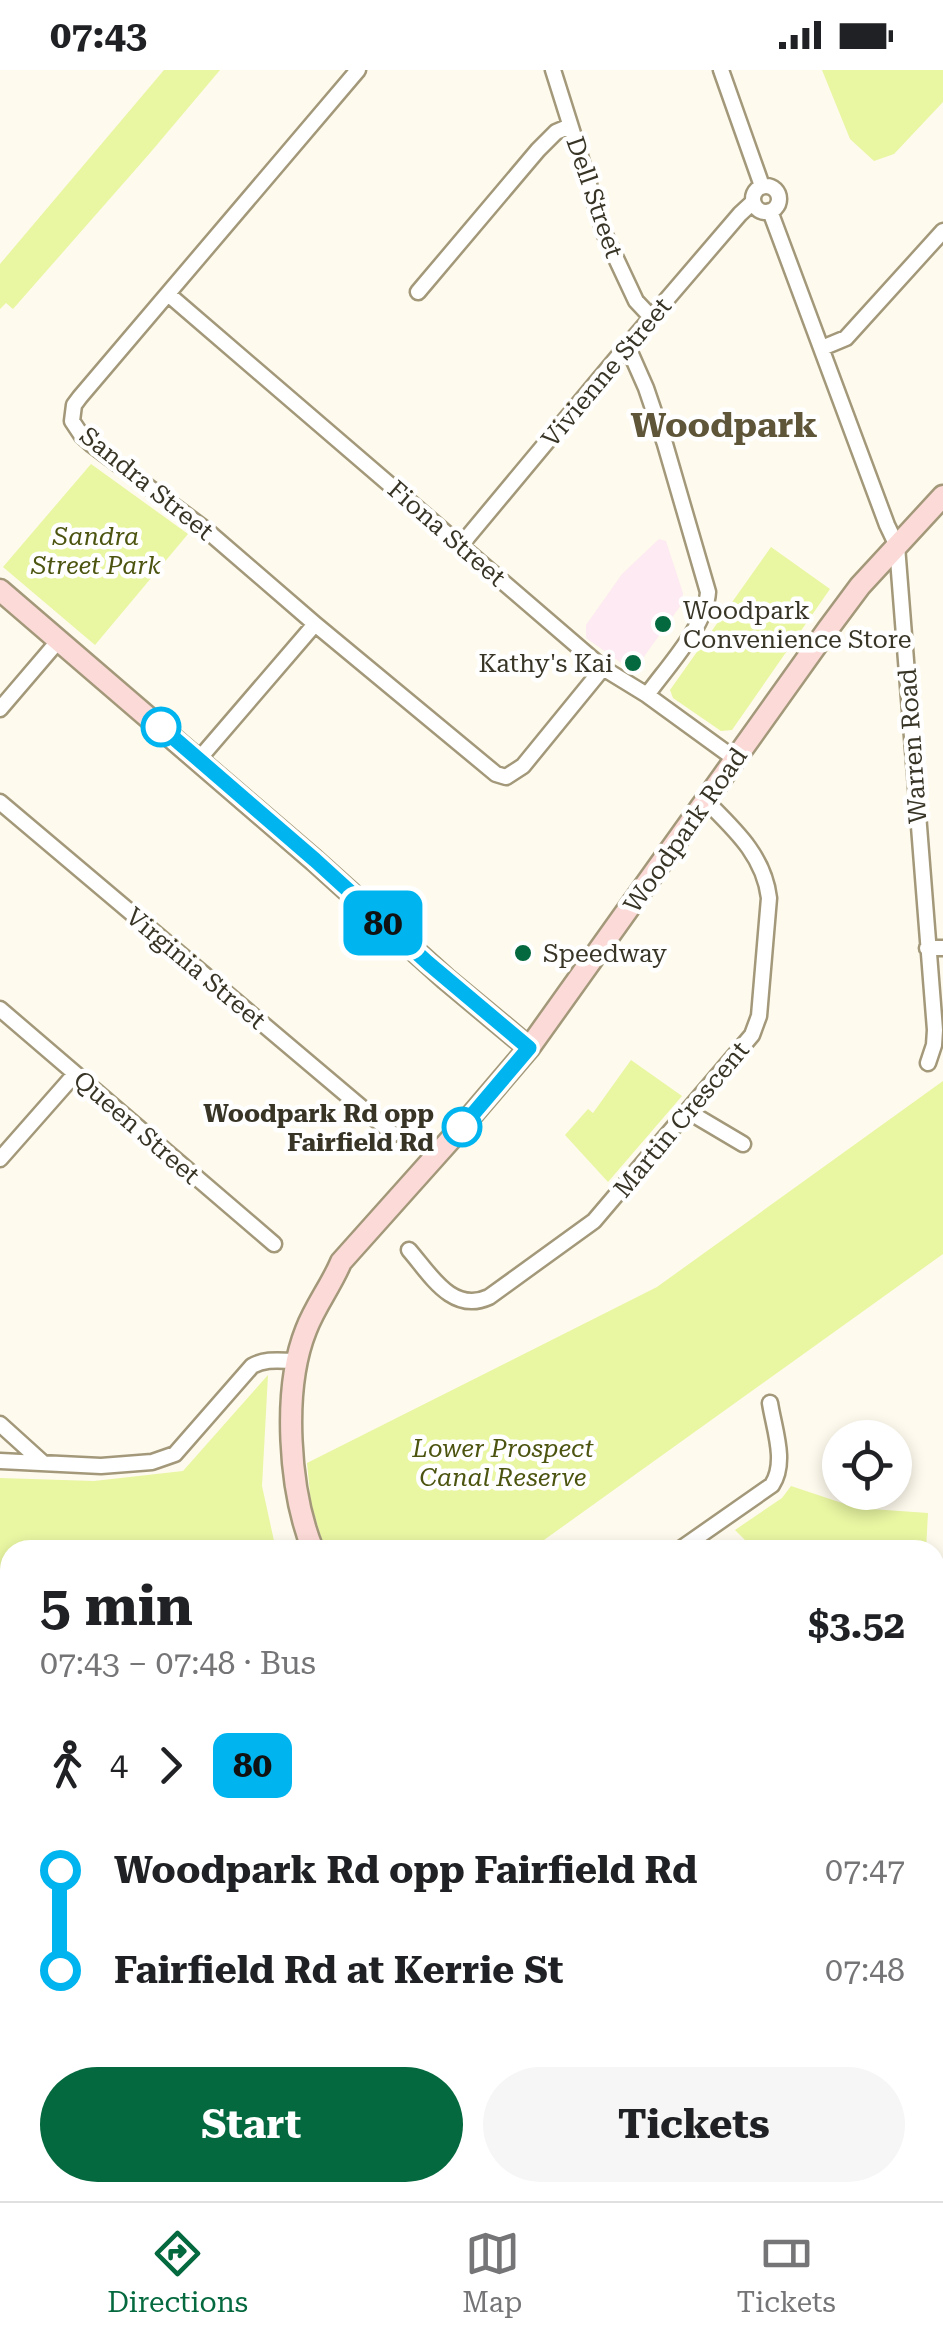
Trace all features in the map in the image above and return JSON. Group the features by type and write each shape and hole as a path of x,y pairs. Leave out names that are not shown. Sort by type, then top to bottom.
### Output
{"main road":[{"name":"Woodpark Road","path":"305,1540 292,1452 294,1389 290,1361 341,1262 529,1048 860,586 943,496"},
{"path":"0,590 529,1048"}],"street":[{"name":"Sandra Street","path":"358,70 80,397 74,405 72,422 92,445 206,530 488,768 506,776 523,766 604,668"},
{"name":"Dell Street","path":"553,70 605,235 636,302 651,317"},
{"path":"720,70 762,186"},
{"path":"418,292 538,150 556,132 570,126"},
{"path":"762,186 771,187 778,196 777,205 770,211 760,210 753,202 754,193 762,186"},
{"name":"Vivienne Street","path":"461,545 627,344 753,202"},
{"name":"Warren Road","path":"770,211 897,546 935,948 935,1038 928,1062"},
{"path":"822,348 846,338 943,231"},
{"name":"Fiona Street","path":"168,294 604,668 736,759"},
{"path":"627,344 665,444 708,592 697,625 647,695"},
{"path":"199,759 314,624"},
{"path":"0,709 59,640"},
{"name":"Martin Crescent","path":"409,1250 452,1296 472,1303 489,1298 594,1221 747,1042 756,1027 768,884 758,860 706,801"},
{"name":"Virginia Street","path":"0,802 392,1134"},
{"name":"Queen Street","path":"0,1010 274,1244"},
{"path":"0,1159 75,1074"},
{"path":"689,1112 743,1144"},
{"path":"0,1461 101,1466 152,1462 174,1454 252,1366 290,1361"},
{"path":"693,1540 772,1485 776,1478 779,1452 770,1404"},
{"path":"0,1424 42,1462"}],"shaded area":[{"path":"659,539 666,541 683,593 681,605 638,665 627,667 586,638 586,625 622,574"}],"green space":[{"path":"164,70 220,70 13,309 6,303 0,309 0,264"},
{"path":"822,70 943,70 943,102 894,154 874,161 850,139"},
{"name":"Sandra Street Park","path":"91,464 188,534 95,645 3,567"},
{"path":"771,547 830,589 732,730 721,731 673,698 670,690"},
{"path":"631,1060 682,1096 608,1182 565,1135 588,1109 593,1113"},
{"name":"Lower Prospect Canal Reserve","path":"943,1081 943,1254 544,1540 322,1540 311,1503 307,1463 657,1287"},
{"path":"268,1375 262,1486 274,1540 0,1540 0,1478 94,1481 183,1471"},
{"path":"791,1486 822,1496 822,1510 928,1513 927,1540 745,1540 735,1530 782,1498"}],"bus line":[{"name":"80","path":"161,727 529,1048 462,1127"}],"place":[{"name":"Woodpark Convenience Store","path":"663,624"},
{"name":"Kathy's Kai","path":"633,663"},
{"name":"Speedway","path":"523,953"},
{"name":"Woodpark Rd opp Fairfield Rd","path":"462,1127"}],"district":[{"name":"Woodpark","path":"724,425"}]}
